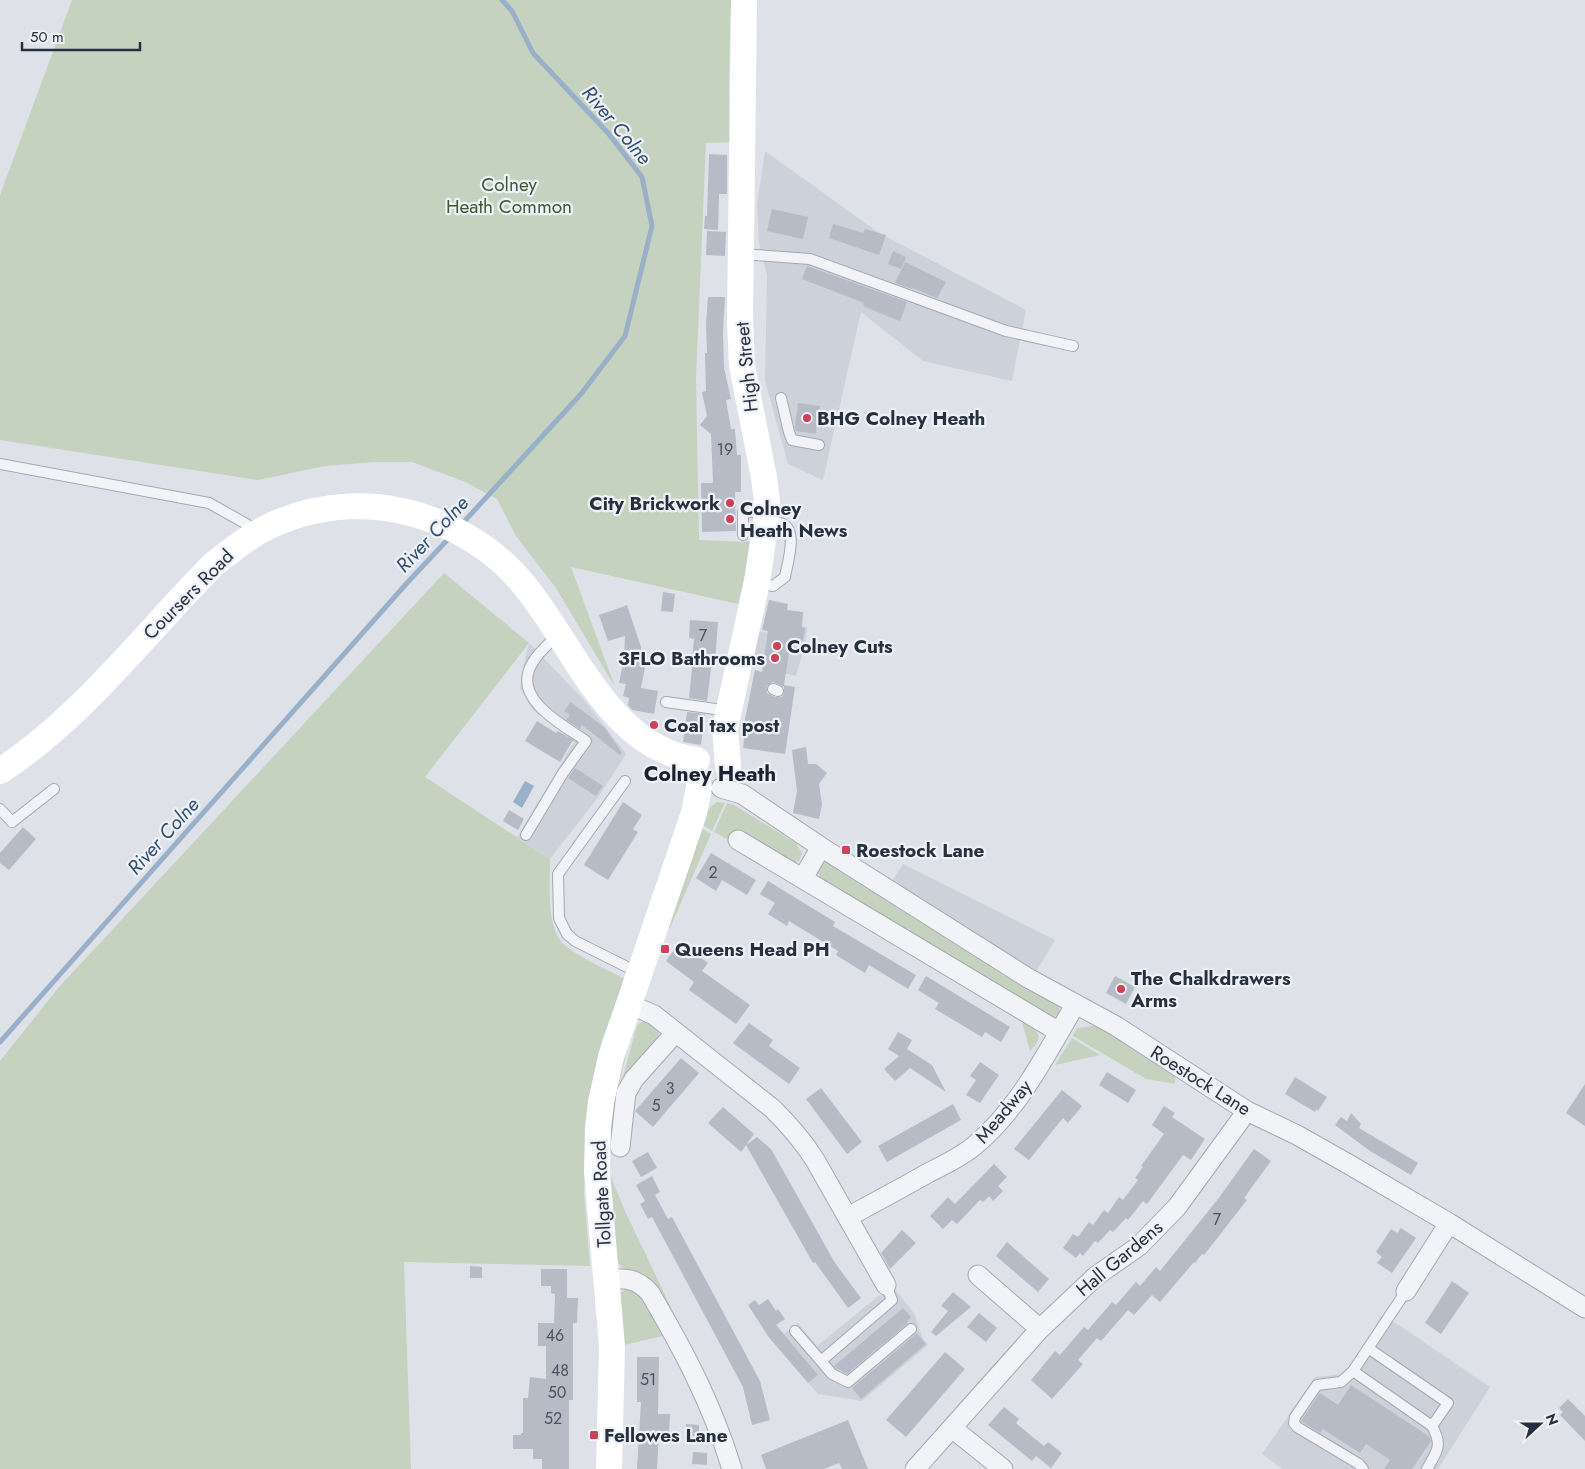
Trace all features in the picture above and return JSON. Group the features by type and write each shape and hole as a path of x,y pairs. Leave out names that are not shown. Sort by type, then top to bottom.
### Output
{"street":[{"name":"High Street","path":"711,775 739,682 757,582 766,516 764,477 742,366 740,321 744,0"},
{"name":"Coursers Road","path":"0,771 36,745 63,721 214,564 236,546 260,531 307,513 342,507 378,506 424,517 455,529 502,561 523,583 599,695 613,712 631,729 652,744 711,775"},
{"name":"Tollgate Road","path":"610,1469 612,1346 597,1172 598,1127 601,1102 611,1057 639,973 694,813 711,775"},
{"name":"Roestock Lane","path":"711,775 821,848 989,954 1116,1026 1247,1111 1297,1135 1350,1164 1585,1308"},
{"path":"738,840 1059,1032"},
{"path":"803,878 821,848"},
{"path":"629,1004 654,1015 676,1032 773,1109 802,1140 886,1286"},
{"name":"Meadway","path":"848,1217 953,1160 973,1147 991,1131 1014,1104 1032,1078 1076,1004"},
{"path":"620,1147 626,1093 634,1079 676,1032"},
{"name":"Hall Gardens","path":"914,1469 1040,1329 1096,1276 1139,1246 1176,1207 1247,1111"},
{"path":"1406,1291 1448,1223"},
{"path":"978,1275 1040,1329"},
{"path":"607,1279 624,1278 634,1280 650,1292 695,1374 716,1420 732,1469"},
{"path":"952,1428 1003,1469"}],"lane":[{"path":"741,254 810,259 1006,331 1073,346"},
{"path":"781,398 788,432 792,440 819,444"},
{"path":"0,464 209,503 260,531"},
{"path":"743,535 743,512 766,516"},
{"path":"526,835 562,773 586,741 540,707 530,696 527,684 528,671 537,656 558,633"},
{"path":"666,702 727,720"},
{"path":"625,782 558,874 559,918 567,934 575,941 639,973"},
{"path":"0,810 12,822 54,789"},
{"path":"821,1361 892,1300 886,1286"},
{"path":"1363,1469 1359,1464 1297,1428 1294,1423 1296,1417 1318,1385 1341,1382 1353,1371 1406,1291"},
{"path":"795,1331 832,1374 848,1382 911,1329"},
{"path":"1368,1348 1448,1403 1432,1426"},
{"path":"1353,1371 1432,1426 1439,1439 1436,1452 1427,1469"}],"shaded area":[{"path":"765,151 879,233 1026,310 1012,381 923,361 861,312 823,480 788,464 765,381 767,275 759,244 757,204"},
{"path":"792,626 807,627 805,645 796,676 750,665 757,631 790,636"},
{"path":"529,643 584,700 626,754 599,796 550,859 517,837 574,742 533,710 520,688"},
{"path":"903,864 1055,940 1035,974 893,880"},
{"path":"894,1288 914,1313 923,1339 928,1345 862,1401 818,1394 766,1334 777,1325 784,1334 798,1323 817,1346 877,1297"},
{"path":"1381,1316 1397,1324 1490,1387 1438,1469 1283,1469 1262,1454 1315,1377 1344,1374 1353,1364"}],"green space":[{"name":"Colney Heath Common","path":"72,0 731,0 729,87 731,142 706,143 696,377 699,540 752,542 738,604 571,567 615,687 556,588 516,536 497,499 465,482 412,462 375,462 325,466 258,480 0,440 0,195"},
{"path":"444,573 529,643 425,777 550,859 550,906 555,930 560,940 581,956 625,979 602,1040 588,1108 584,1194 590,1266 404,1262 411,1469 0,1469 0,1061 59,987"},
{"path":"717,802 725,803 712,831 701,824 707,812"},
{"path":"727,803 734,805 796,843 802,853 799,861 790,863 734,843 714,832"},
{"path":"698,826 711,834 670,928 664,925"},
{"path":"829,861 1060,1006 1059,1015 1050,1019 819,880 820,875 816,872 817,870 821,865"},
{"path":"644,1021 658,1027 659,1037 620,1088 637,1025"},
{"path":"1022,1022 1033,1029 1039,1038 1030,1051"},
{"path":"1100,1025 1176,1072 1175,1084 1146,1079 1073,1036 1077,1028"},
{"path":"632,1031 616,1097 609,1172 624,1209 677,1320 674,1321 615,1260 608,1223 609,1097"},
{"path":"1072,1038 1100,1055 1055,1065"},
{"path":"627,1288 638,1290 667,1335 624,1345 620,1293"}],"water":[{"path":"525,781 534,786 522,808 513,802"}],"building":[{"path":"709,154 727,155 727,194 719,194 718,230 704,229 705,216 707,216"},
{"path":"772,209 808,217 803,239 767,231"},
{"path":"833,224 863,233 865,229 886,235 879,255 829,238"},
{"path":"707,231 726,232 725,256 706,255"},
{"path":"893,251 906,257 901,269 888,264"},
{"path":"905,262 946,282 937,298 895,283"},
{"path":"807,266 907,302 900,321 863,306 864,303 802,279"},
{"path":"708,297 725,297 723,332 724,368 731,399 726,400 731,429 735,429 737,455 741,455 741,492 735,492 736,531 702,532 701,483 713,483 711,434 700,425 707,416 702,392 706,391 705,353 707,353 706,324"},
{"path":"798,403 820,406 819,409 831,411 830,424 817,422 816,434 796,431"},
{"path":"663,592 675,594 673,612 661,611"},
{"path":"769,600 788,604 787,610 803,612 802,628 805,628 803,641 791,640 784,685 795,687 785,754 743,748 746,724 744,724 755,670 762,672 768,631 762,630","holes":["773,682 784,687 782,697 775,697 767,693 767,686"]},
{"path":"626,605 641,647 641,661 646,662 641,688 658,691 654,714 632,710 628,705 629,698 623,696 626,684 619,683 624,658 625,636 608,641 599,615"},
{"path":"690,620 718,622 715,661 712,661 707,701 689,698 694,639 689,638"},
{"path":"571,702 605,728 622,753 620,755 582,725 580,729 566,720 570,715 564,711"},
{"path":"687,712 705,714 701,745 683,742"},
{"path":"537,721 556,733 558,731 573,740 560,762 525,741"},
{"path":"806,747 808,764 816,764 827,773 819,784 822,804 819,819 793,813 797,791 792,750"},
{"path":"575,768 603,786 596,796 568,778"},
{"path":"623,802 642,815 633,829 638,832 608,880 584,865"},
{"path":"509,810 524,819 518,830 503,821"},
{"path":"23,827 36,839 9,870 0,863 0,853"},
{"path":"711,853 756,880 747,895 722,880 716,891 696,878"},
{"path":"768,881 835,922 833,926 916,975 908,989 869,965 865,973 836,955 838,951 789,921 787,926 768,914 775,903 760,894"},
{"path":"680,942 708,963 702,971 750,1005 736,1024 689,990 694,982 666,961"},
{"path":"926,976 1010,1027 1001,1042 985,1032 982,1037 935,1009 939,1003 918,990"},
{"path":"1115,976 1135,987 1126,1004 1106,993"},
{"path":"749,1023 773,1040 769,1046 800,1068 789,1084 733,1043"},
{"path":"898,1032 912,1040 907,1049 932,1065 946,1092 910,1068 895,1081 884,1069 899,1056 888,1049"},
{"path":"681,1058 699,1073 653,1127 635,1111"},
{"path":"980,1062 999,1075 980,1103 966,1095 976,1080 970,1076"},
{"path":"1107,1072 1136,1090 1128,1103 1099,1085"},
{"path":"1295,1077 1327,1097 1318,1111 1316,1109 1315,1112 1285,1094"},
{"path":"1585,1084 1585,1126 1566,1113"},
{"path":"821,1088 862,1142 847,1154 806,1099"},
{"path":"1062,1090 1082,1106 1068,1123 1063,1118 1029,1160 1014,1149"},
{"path":"953,1104 961,1120 887,1162 878,1146"},
{"path":"1164,1106 1175,1113 1172,1117 1205,1139 1191,1160 1183,1155 1147,1204 1143,1201 1128,1220 1126,1218 1113,1232 1110,1230 1098,1243 1095,1241 1083,1256 1080,1253 1076,1258 1063,1248 1073,1234 1078,1237 1089,1222 1093,1225 1104,1210 1108,1213 1119,1197 1123,1200 1138,1180 1135,1178 1143,1167 1141,1166 1164,1134 1152,1125"},
{"path":"723,1107 754,1134 741,1152 708,1123"},
{"path":"1351,1113 1361,1124 1359,1128 1418,1163 1411,1175 1370,1151 1335,1125 1341,1117 1347,1121"},
{"path":"757,1137 771,1149 835,1263 861,1298 848,1308 815,1262 813,1263 746,1145"},
{"path":"1254,1149 1271,1161 1244,1198 1247,1200 1204,1255 1202,1254 1194,1262 1160,1302 1152,1295 1134,1315 1128,1310 1101,1341 1097,1338 1078,1360 1083,1364 1052,1399 1031,1380 1055,1351 1060,1355 1084,1327 1088,1330 1112,1302 1116,1305 1136,1282 1140,1286 1156,1267 1160,1271 1218,1199"},
{"path":"648,1152 657,1168 641,1177 632,1161"},
{"path":"994,1164 1007,1177 998,1186 1003,1191 993,1201 989,1196 983,1202 980,1200 957,1224 952,1220 943,1229 930,1216 948,1197 955,1204"},
{"path":"652,1176 660,1192 655,1195 668,1219 672,1217 760,1381 770,1420 752,1425 743,1387 652,1217 648,1219 640,1204 645,1201 636,1185"},
{"path":"1401,1228 1416,1238 1392,1273 1377,1263 1382,1257 1376,1252 1391,1229 1397,1233"},
{"path":"902,1230 916,1243 890,1269 881,1253"},
{"path":"1007,1242 1049,1279 1038,1292 996,1256"},
{"path":"470,1266 482,1267 482,1278 470,1278"},
{"path":"541,1269 567,1269 567,1298 578,1298 577,1323 573,1323 573,1400 569,1400 569,1469 542,1469 542,1459 533,1459 533,1449 513,1449 513,1435 521,1435 523,1433 523,1398 528,1398 530,1377 546,1379 546,1346 538,1346 538,1323 554,1323 555,1294 551,1293 551,1286 541,1286"},
{"path":"1452,1281 1469,1293 1441,1334 1425,1323"},
{"path":"953,1292 971,1307 936,1336 931,1332 948,1311 941,1306"},
{"path":"768,1299 776,1311 778,1309 785,1319 776,1325 818,1375 808,1383 768,1336 748,1305 755,1300 759,1305"},
{"path":"903,1308 911,1317 907,1321 908,1323 847,1374 834,1366"},
{"path":"979,1313 997,1328 986,1342 967,1327"},
{"path":"917,1333 926,1344 861,1399 852,1388"},
{"path":"945,1352 965,1369 906,1437 886,1420"},
{"path":"637,1357 659,1357 658,1414 670,1414 669,1433 659,1432 657,1469 637,1469 641,1402 637,1402"},
{"path":"1351,1385 1430,1437 1431,1441 1412,1469 1384,1469 1390,1460 1366,1444 1360,1453 1323,1429 1320,1433 1301,1421 1320,1393 1338,1405"},
{"path":"1568,1399 1585,1416 1585,1441 1560,1415 1563,1412 1559,1408"},
{"path":"1004,1407 1019,1419 1016,1423 1044,1446 1048,1442 1062,1453 1051,1468 1036,1456 1032,1461 988,1425"},
{"path":"848,1420 868,1469 842,1469 839,1463 824,1469 766,1469 761,1455"},
{"path":"686,1424 699,1425 699,1436 685,1436"},
{"path":"693,1452 707,1453 707,1465 692,1464"}],"waterway":[{"name":"River Colne","path":"461,525 581,394 625,336 652,226 642,177 608,133 533,53 512,11 502,0"},
{"name":"River Colne","path":"0,1042 407,583 451,536"}],"place":[{"name":"BHG Colney Heath","path":"807,418"},
{"name":"City Brickwork","path":"730,503"},
{"name":"Colney Heath News","path":"730,519"},
{"name":"Colney Cuts","path":"777,646"},
{"name":"3FLO Bathrooms","path":"775,658"},
{"name":"Coal tax post","path":"654,725"},
{"name":"Roestock Lane","path":"846,850"},
{"name":"Queens Head PH","path":"665,949"},
{"name":"The Chalkdrawers Arms","path":"1121,989"},
{"name":"Fellowes Lane","path":"594,1435"}],"district":[{"name":"Colney Heath","path":"710,774"}]}
